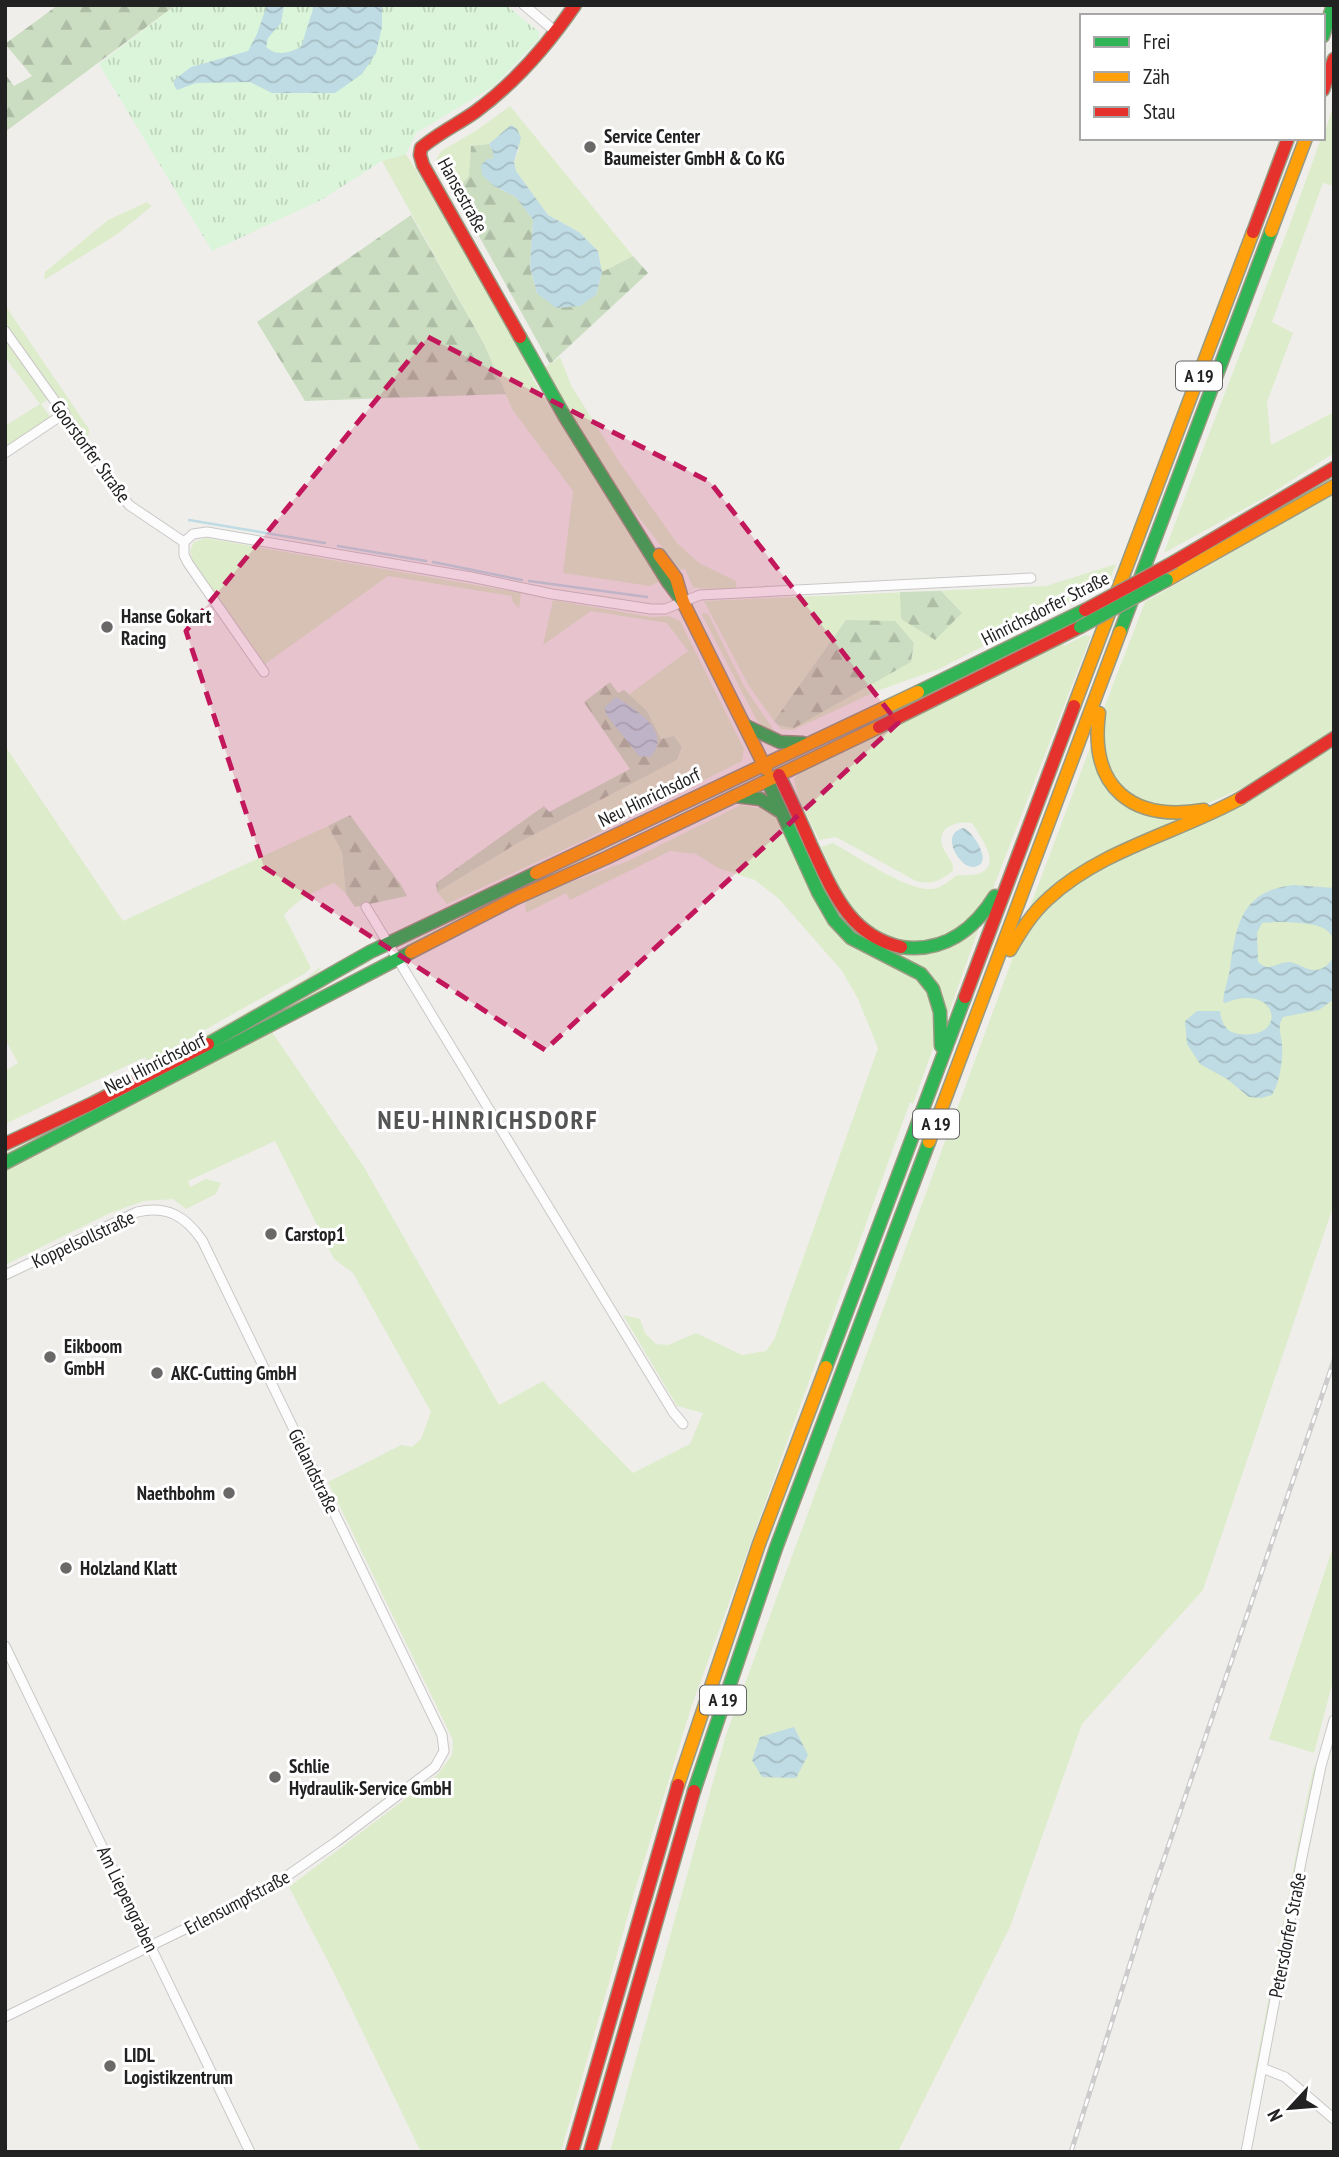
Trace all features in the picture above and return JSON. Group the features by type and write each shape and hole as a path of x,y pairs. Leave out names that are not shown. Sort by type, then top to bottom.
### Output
{"main road":[{"name":"Hansestraße","path":"575,5 515,82 477,112 428,142 421,148 420,155 423,165 587,453 668,582 684,602"},
{"path":"1325,30 1333,5"},
{"path":"1325,84 1334,59"},
{"name":"A 19","path":"572,2152 665,1828 710,1685 759,1544 1287,140"},
{"name":"A 19","path":"590,2152 682,1829 744,1640 1305,140"},
{"name":"Hinrichsdorfer Straße","path":"765,763 1086,610 1242,524 1334,468"},
{"name":"Hinrichsdorfer Straße","path":"773,778 1080,627 1334,486"},
{"path":"684,602 843,910 862,931 888,944 907,947 929,947 950,940 983,917 1018,858"},
{"path":"1110,663 1097,722 1096,741 1100,763 1117,791 1144,809 1175,815 1201,811 1251,790"},
{"path":"746,726 780,741 807,743"},
{"path":"987,991 1031,918 1061,886 1101,860 1201,818 1334,738"},
{"name":"Neu Hinrichsdorf","path":"5,1144 202,1048 387,944 765,763"},
{"path":"773,778 785,818 823,903 837,924 861,944 916,970 931,985 942,1013 940,1063"},
{"name":"Neu Hinrichsdorf","path":"5,1163 537,887 606,858 773,778"},
{"path":"735,796 764,800 777,808 785,818"},
{"path":"397,958 402,937"},
{"path":"377,968 389,952 387,944"}],"street":[{"path":"524,5 556,32"},
{"name":"Goorstorfer Straße","path":"5,331 129,505 184,542"},
{"path":"5,453 65,414"},
{"path":"264,672 188,563 184,555 184,542 193,534 207,532 624,606 665,609 700,595 1031,578"},
{"path":"366,907 673,1412 683,1424"},
{"name":"Koppelsollstraße","path":"5,1275 129,1215 149,1209 162,1210"},
{"name":"Gielandstraße","path":"162,1210 175,1213 186,1220 202,1240 442,1735 444,1751"},
{"name":"Am Liepengraben","path":"5,1646 250,2152"},
{"name":"Petersdorfer Straße","path":"1246,2152 1314,1799 1334,1720"},
{"name":"Erlensumpfstraße","path":"5,2017 247,1900 288,1877 435,1767 444,1751"},
{"path":"1262,2068 1285,2077 1334,2119"}],"highlighted area":[{"path":"428,337 710,482 898,723 545,1050 264,867 186,631"}],"green space":[{"path":"58,5 176,5 5,132 5,74 14,86 32,76 5,44"},
{"path":"176,5 506,5 539,32 539,39 494,86 416,133 406,154 382,161 321,200 212,251 99,64"},
{"path":"1334,103 1334,186 1323,183 1272,322 1293,333 1267,402 1271,445 1334,412 1334,453 1266,497 1164,553 1320,140 1325,140"},
{"path":"510,106 633,256 602,272 598,251 579,232 548,215 516,171 514,162 519,150 512,125 489,144 471,146 470,176 455,193 436,160 441,151"},
{"path":"489,144 493,152 494,186 516,197 533,220 530,268 537,293 596,295 602,272 633,256 648,273 550,364 455,193 469,176 471,146"},
{"path":"406,154 510,328 534,381 659,582 650,586 563,573 573,491 512,409 484,344 382,161"},
{"path":"147,202 152,206 116,235 44,280 45,272 108,220"},
{"path":"411,215 484,344 506,394 305,401 257,322"},
{"path":"5,305 89,429 88,440 56,394 41,404 51,418 5,448 5,426 40,404 5,357"},
{"path":"560,357 572,387 618,460 677,543 699,563 736,581 736,589 711,590 693,587 685,569 680,570 619,492 543,369"},
{"path":"1334,494 1334,733 1267,777 1200,807 1164,811 1128,795 1104,762 1102,713 1145,602"},
{"path":"206,538 521,593 519,608 512,601 512,596 388,576 265,664 192,560 190,551 194,542"},
{"path":"1116,564 1109,582 939,669 877,691 793,730 781,729 778,725 794,727 911,662 914,643 846,620 774,721 749,686 704,601 1046,586"},
{"path":"941,591 962,613 935,640 901,619 900,592"},
{"path":"553,600 651,617 669,616 680,621 744,749 742,761 584,840 447,904 437,892 516,844 677,760 682,748 674,736 661,739 647,711 628,695 688,651 667,623 591,611 543,645"},
{"path":"701,613 708,614 744,686 775,732 774,735 756,719"},
{"path":"846,620 895,621 914,643 911,662 794,728 778,725 774,721"},
{"path":"1085,635 1091,636 987,904 952,935 912,945 877,935 848,907 821,847 833,843 894,878 918,888 932,889 944,885 957,875 983,872 990,860 984,843 972,823 950,826 941,839 953,871 936,881 916,881 836,837 819,840 798,797 794,779 801,771 1062,642 1064,646"},
{"path":"610,682 618,693 624,690 647,711 661,739 674,736 682,747 677,760 516,844 437,892 436,883 544,806 549,812 630,769 584,702"},
{"path":"1091,745 1105,785 1189,818 1130,843 1025,920"},
{"path":"5,746 123,921 328,826 342,852 346,894 334,883 307,896 284,915 311,968 148,1062 145,1057 5,1124 5,1071 18,1063 5,1039"},
{"path":"1334,748 1334,1204 1203,1590 1082,1724 1010,1927 898,2152 610,2152 726,1735 1016,949 1034,921 1083,876"},
{"path":"746,777 747,779 408,947 407,944"},
{"path":"741,805 764,809 779,819 819,908 918,978 933,998 936,1040 913,1104 910,1102 691,1708 636,1887 561,2152 421,2152 289,1887 438,1774 452,1755 453,1740 328,1482 401,1445 412,1447 421,1439 431,1412 353,1273 334,1259 275,1141 188,1181 190,1187 206,1179 221,1183 216,1194 186,1209 173,1199 144,1201 110,1213 5,1265 5,1170 272,1032 364,1167 499,1405 543,1381 633,1473 690,1444 703,1413 677,1406 623,1315 640,1319 645,1333 656,1344 668,1345 696,1333 742,1355 766,1351 774,1340 878,1048 858,999 842,971 779,899 755,880 718,868 696,854 670,851 570,900 566,893 526,913 525,899 628,861"},
{"path":"350,815 407,896 355,907 346,894 342,852 328,826"},
{"path":"825,892 898,950 980,925 948,1015 943,1001 873,946"},
{"path":"369,959 370,962 208,1054 5,1158 5,1153 207,1051"},
{"path":"320,967 306,982 141,1074 5,1139 5,1136 121,1081 308,977"},
{"path":"1334,1544 1334,1677 1314,1753 1269,1739"},
{"path":"1314,1766 1316,1768 1306,1809 1254,2092 1250,2096 1305,1807"}],"water":[{"path":"267,5 284,5 281,23 268,38 266,47 283,53 301,47 312,5 382,5 382,27 376,53 362,74 335,93 272,93 250,82 196,83 177,90 174,80 191,67 248,51"},
{"path":"511,125 517,129 521,138 514,162 516,171 548,215 579,232 598,251 602,272 596,295 580,306 556,308 537,293 530,267 533,220 516,197 494,186 482,175 481,165 487,159 493,159 489,144"},
{"path":"616,697 633,708 655,730 656,748 650,757 639,756 607,716 604,708"},
{"path":"964,828 977,842 982,855 979,865 973,867 962,862 952,843 956,831"},
{"path":"1293,885 1334,888 1334,938 1316,925 1292,922 1262,923 1257,933 1258,962 1270,967 1289,962 1316,970 1326,966 1334,957 1334,999 1319,1010 1283,1017 1280,1027 1281,1064 1275,1089 1272,1095 1249,1097 1227,1079 1200,1064 1187,1044 1185,1021 1197,1011 1220,1011 1225,1026 1231,1032 1255,1033 1266,1029 1271,1021 1271,1013 1266,1005 1257,999 1243,998 1225,1003 1224,993 1235,938 1244,913 1262,894"},
{"path":"794,1727 808,1755 796,1778 762,1777 752,1760 760,1737"}],"waterway":[{"path":"189,520 325,543"},
{"path":"338,546 426,561"},
{"path":"433,562 522,580"},
{"path":"529,581 647,597"}],"railway":[{"path":"1071,2152 1151,1897 1334,1360"}],"traffic: fast":[{"path":"1325,30 1333,5"},
{"path":"1120,632 1271,231"},
{"path":"520,337 565,417 683,602"},
{"path":"1080,627 1167,580"},
{"path":"918,692 1085,610"},
{"path":"746,726 780,742 803,743"},
{"path":"767,780 818,892 834,920 851,938 921,974 933,989 940,1012 941,1046"},
{"path":"735,796 760,799 781,812"},
{"path":"208,1044 370,952 536,873"},
{"path":"901,947 930,946 956,936 977,919 995,896"},
{"path":"5,1163 411,952"},
{"path":"826,1367 965,997"},
{"path":"694,1791 776,1548 929,1142"}],"traffic: slow":[{"path":"1271,231 1305,140"},
{"path":"1074,706 1253,232"},
{"path":"1167,580 1334,486"},
{"path":"659,555 676,578 683,602 766,769"},
{"path":"929,1142 1120,632"},
{"path":"536,873 918,692"},
{"path":"1099,713 1101,761 1109,780 1121,794 1136,804 1156,810 1204,810"},
{"path":"411,952 514,899 606,858 879,727"},
{"path":"1010,950 1037,910 1070,881 1116,854 1241,798"},
{"path":"678,1785 759,1544 826,1367"}],"traffic: jam":[{"path":"520,337 423,165 421,148 475,112 517,76 542,49 575,5"},
{"path":"1325,84 1334,59"},
{"path":"1253,232 1287,140"},
{"path":"1174,562 1334,468"},
{"path":"1085,610 1174,562"},
{"path":"879,727 1080,627"},
{"path":"965,997 1074,706"},
{"path":"1241,798 1334,738"},
{"path":"779,775 826,878 844,908 868,932 901,947"},
{"path":"5,1144 93,1103 208,1044"},
{"path":"572,2152 678,1785"},
{"path":"590,2152 694,1791"}],"place":[{"name":"Service Center Baumeister GmbH & Co KG","path":"590,147"},
{"name":"Hanse Gokart Racing","path":"107,627"},
{"name":"Carstop1","path":"271,1234"},
{"name":"Eikboom GmbH","path":"50,1357"},
{"name":"AKC-Cutting GmbH","path":"157,1373"},
{"name":"Naethbohm","path":"229,1493"},
{"name":"Holzland Klatt","path":"66,1568"},
{"name":"Schlie Hydraulik-Service GmbH","path":"275,1777"},
{"name":"LIDL Logistikzentrum","path":"110,2066"}],"district":[{"name":"NEU-HINRICHSDORF","path":"488,1120"}]}
